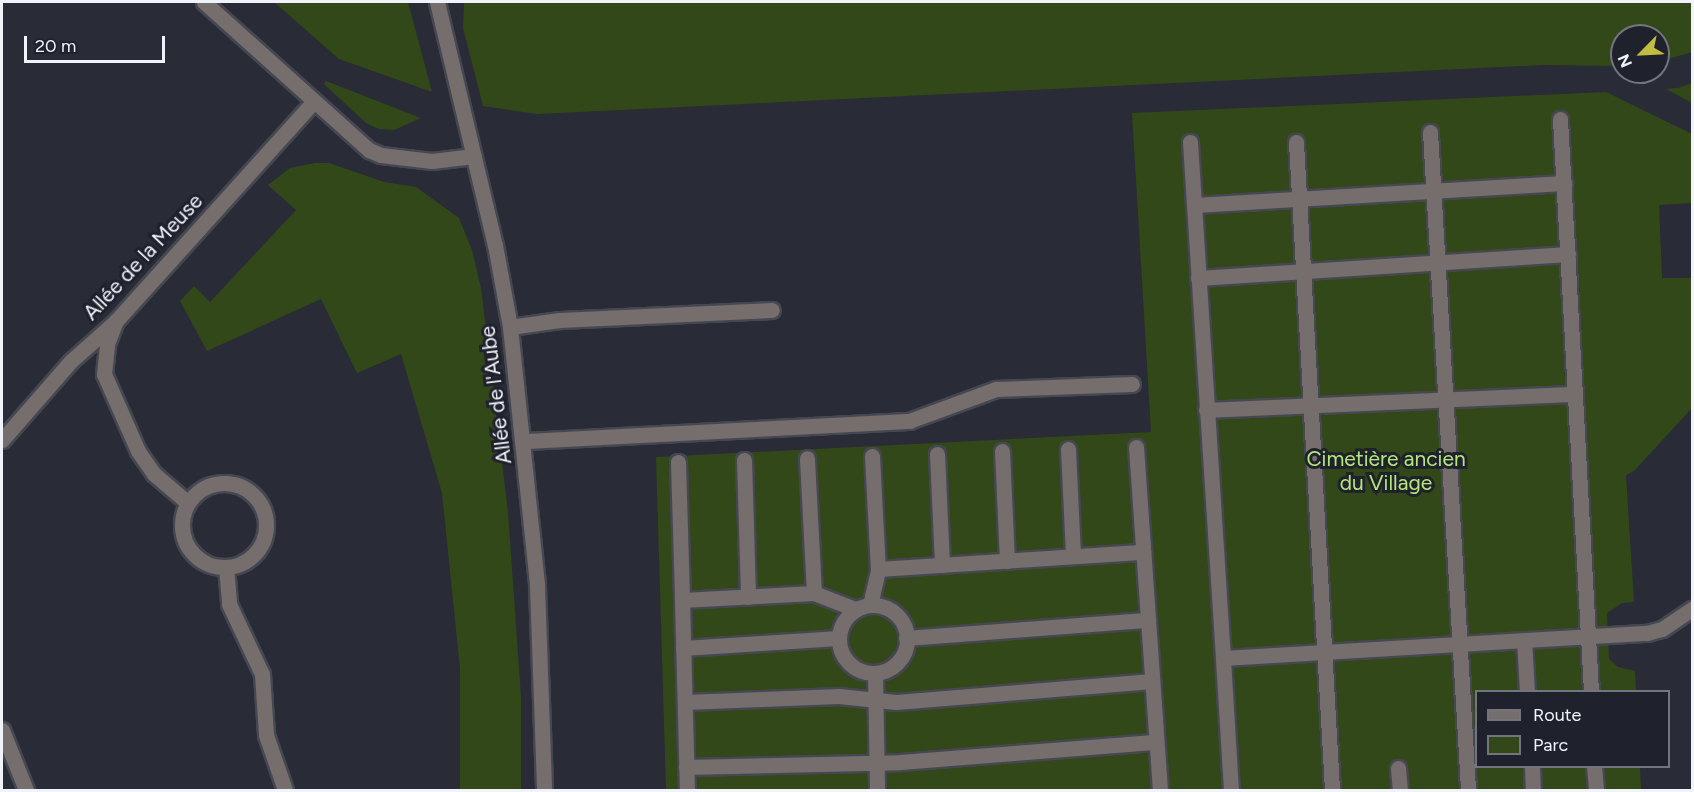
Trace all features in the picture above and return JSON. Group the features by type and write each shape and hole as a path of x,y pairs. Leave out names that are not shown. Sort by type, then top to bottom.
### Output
{"street":[{"path":"204,2 353,138 381,155 432,161 474,156"},
{"name":"Allée de l'Aube","path":"437,2 474,156 510,327 524,441 542,656 544,790"},
{"name":"Allée de la Meuse","path":"2,440 71,361 116,321 313,102"},
{"path":"1560,119 1591,690"},
{"path":"1430,132 1448,399 1468,790"},
{"path":"1190,142 1231,790"},
{"path":"1296,142 1332,790"},
{"path":"1194,205 1564,183"},
{"path":"1198,278 1568,254"},
{"path":"510,327 560,321 772,310"},
{"path":"116,321 104,359 109,387 146,464 188,503"},
{"path":"524,441 909,421 996,389 1132,384"},
{"path":"1206,410 1575,393"},
{"path":"1136,447 1160,790"},
{"path":"1068,449 1073,556"},
{"path":"1002,451 1007,561"},
{"path":"937,454 942,565"},
{"path":"682,600 814,593 862,607 885,607 898,615 906,638 901,659 890,669 875,674 860,671 848,663 838,638 844,619 862,607 878,569 872,456"},
{"path":"807,458 814,593"},
{"path":"744,460 748,597"},
{"path":"678,462 687,790"},
{"path":"224,483 251,493 260,504 266,531 260,545 240,564 226,567 201,561 188,546 182,527 188,503 198,492 224,483"},
{"path":"878,569 1143,552"},
{"path":"226,567 229,604 262,674 266,735 285,790"},
{"path":"1222,658 1647,633 1662,629 1692,609"},
{"path":"906,638 1148,620"},
{"path":"683,648 838,638"},
{"path":"1524,640 1527,690"},
{"path":"875,674 877,790"},
{"path":"685,702 839,696 896,702 1152,681"},
{"path":"2,730 26,790"},
{"path":"686,767 877,762 1156,742"},
{"path":"1398,768 1400,790"},
{"path":"1532,768 1533,790"},
{"path":"1594,768 1596,790"}],"green space":[{"path":"274,2 408,2 432,92 339,59"},
{"path":"464,2 1692,2 1692,52 1670,58 1670,24 1610,24 1610,66 1543,65 537,114 483,106 463,28"},
{"path":"326,81 421,118 394,130 379,129 366,123 324,84"},
{"path":"1692,83 1692,103 1666,89 1678,88"},
{"name":"Cimetière ancien du Village","path":"1606,92 1692,134 1692,203 1659,205 1662,278 1692,278 1692,408 1634,471 1626,475 1634,602 1622,603 1607,613 1609,659 1618,667 1635,671 1636,690 1475,690 1475,768 1640,768 1641,790 666,790 656,457 1151,432 1132,113"},
{"path":"329,163 384,182 416,187 459,218 472,250 481,288 508,512 521,697 521,790 460,790 460,669 442,493 401,354 357,373 321,299 207,351 180,301 194,286 210,302 296,210 268,185 290,168"}]}
